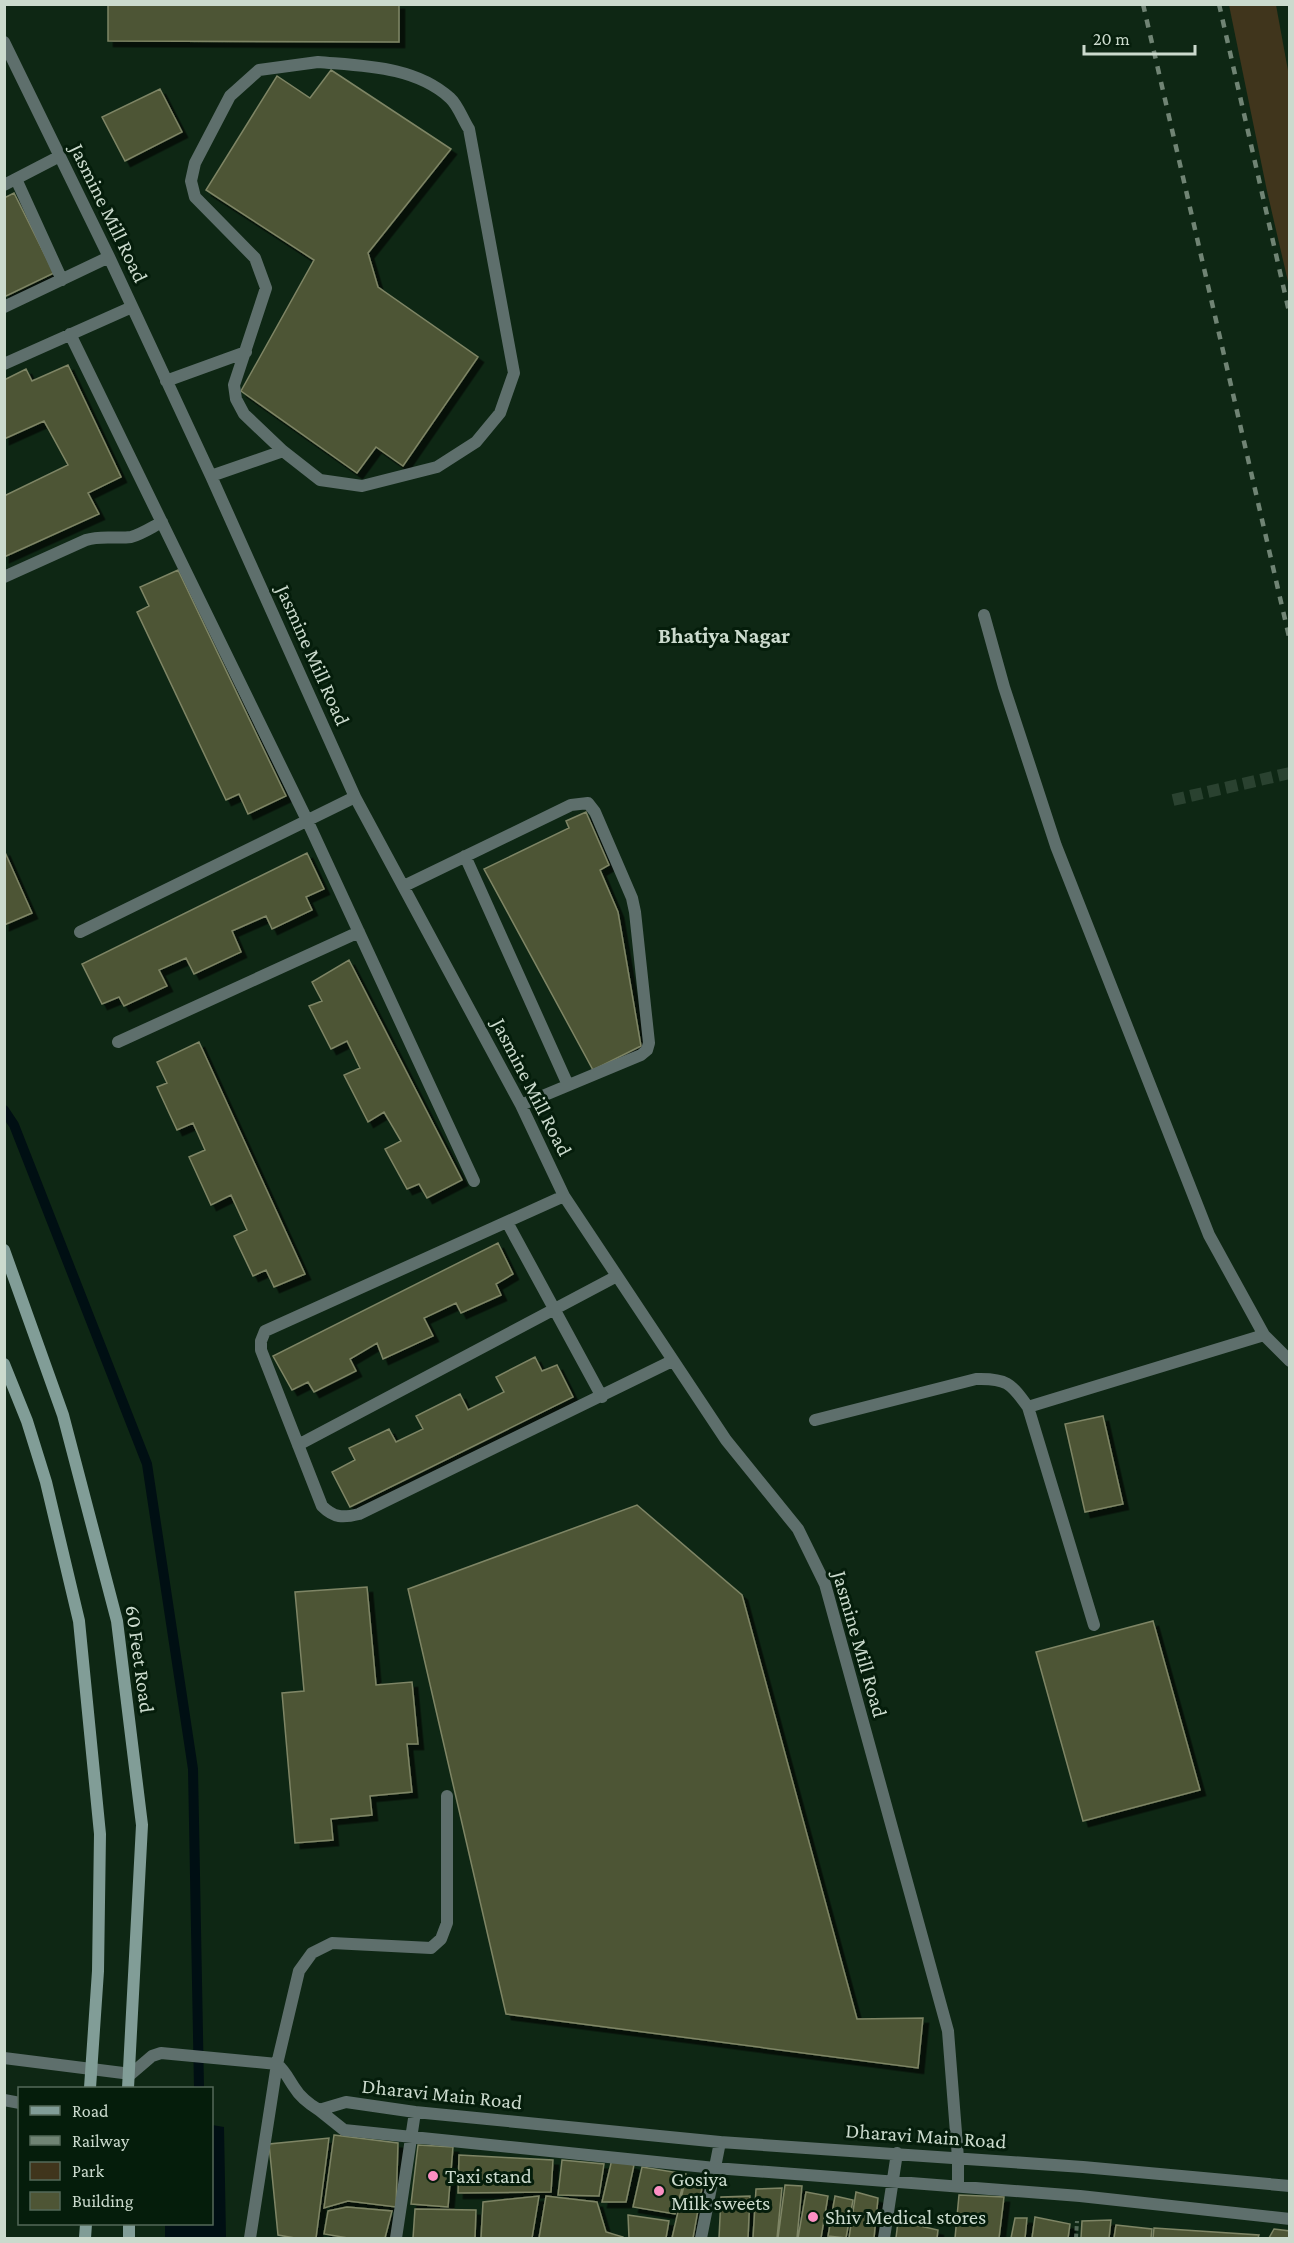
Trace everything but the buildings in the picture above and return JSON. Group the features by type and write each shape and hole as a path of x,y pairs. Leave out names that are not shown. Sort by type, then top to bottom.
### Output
{"main road":[{"name":"60 Feet Road","path":"4,1251 63,1415 117,1621 142,1824 128,2087"},
{"path":"4,1365 27,1421 46,1482 79,1621 100,1834 98,1971 90,2087"}],"street":[{"name":"Jasmine Mill Road","path":"4,42 109,257 211,476 355,797 521,1105 564,1196 726,1440 798,1529 825,1584 948,2031 958,2158 958,2186"},
{"path":"318,62 379,68 426,80 452,99 469,129 514,373 500,413 476,442 437,467 362,486 320,480 244,414 236,399 234,385 246,352 266,288 255,258 195,197 191,181 195,163 230,96 259,69 318,62"},
{"path":"60,156 10,182 62,280"},
{"path":"4,307 109,257"},
{"path":"4,364 132,307"},
{"path":"70,334 308,820 474,1181"},
{"path":"166,381 246,352"},
{"path":"211,476 284,451"},
{"path":"4,577 97,536 128,537 162,522"},
{"path":"984,615 1004,687 1062,862 1209,1235 1264,1335 1290,1361"},
{"path":"80,932 355,797"},
{"path":"404,886 571,805 588,803 595,812 632,898 649,1043 647,1050 641,1054 521,1105"},
{"path":"465,856 568,1085"},
{"path":"118,1042 359,932"},
{"path":"564,1196 265,1330 261,1350 322,1506 331,1515 344,1518 359,1514 672,1361"},
{"path":"507,1222 602,1397"},
{"path":"298,1445 617,1276"},
{"path":"1028,1407 1264,1335"},
{"path":"815,1420 976,1379 994,1378 1013,1387 1028,1407 1094,1625"},
{"path":"250,2238 277,2064 299,1971 312,1953 332,1943 431,1948 441,1939 447,1923 447,1796"},
{"path":"4,2058 128,2074 152,2056 160,2053 254,2060 277,2064 286,2073 304,2100 344,2130 715,2168 1080,2196 1290,2219"},
{"name":"Dharavi Main Road","path":"319,2110 346,2102 415,2112 720,2142 1083,2167 1290,2187"},
{"path":"396,2238 415,2112"},
{"path":"701,2238 720,2142"},
{"path":"884,2238 897,2153"}],"green space":[{"path":"1229,5 1276,5 1289,76 1289,286 1267,191"}],"shaded area":[{"path":"213,2125 224,2127 226,2238 165,2238 165,2225 213,2225"}],"waterway":[{"path":"4,1110 14,1125 147,1464 193,1769 199,2087"}],"tunnel":[{"path":"1173,800 1290,773"}],"railway":[{"path":"1143,4 1290,641"},
{"path":"1219,4 1290,316"}],"place":[{"name":"Taxi stand","path":"433,2176"},
{"name":"Gosiya Milk sweets","path":"659,2191"},
{"name":"Shiv Medical stores","path":"813,2217"}],"district":[{"name":"Bhatiya Nagar","path":"724,635"}]}
